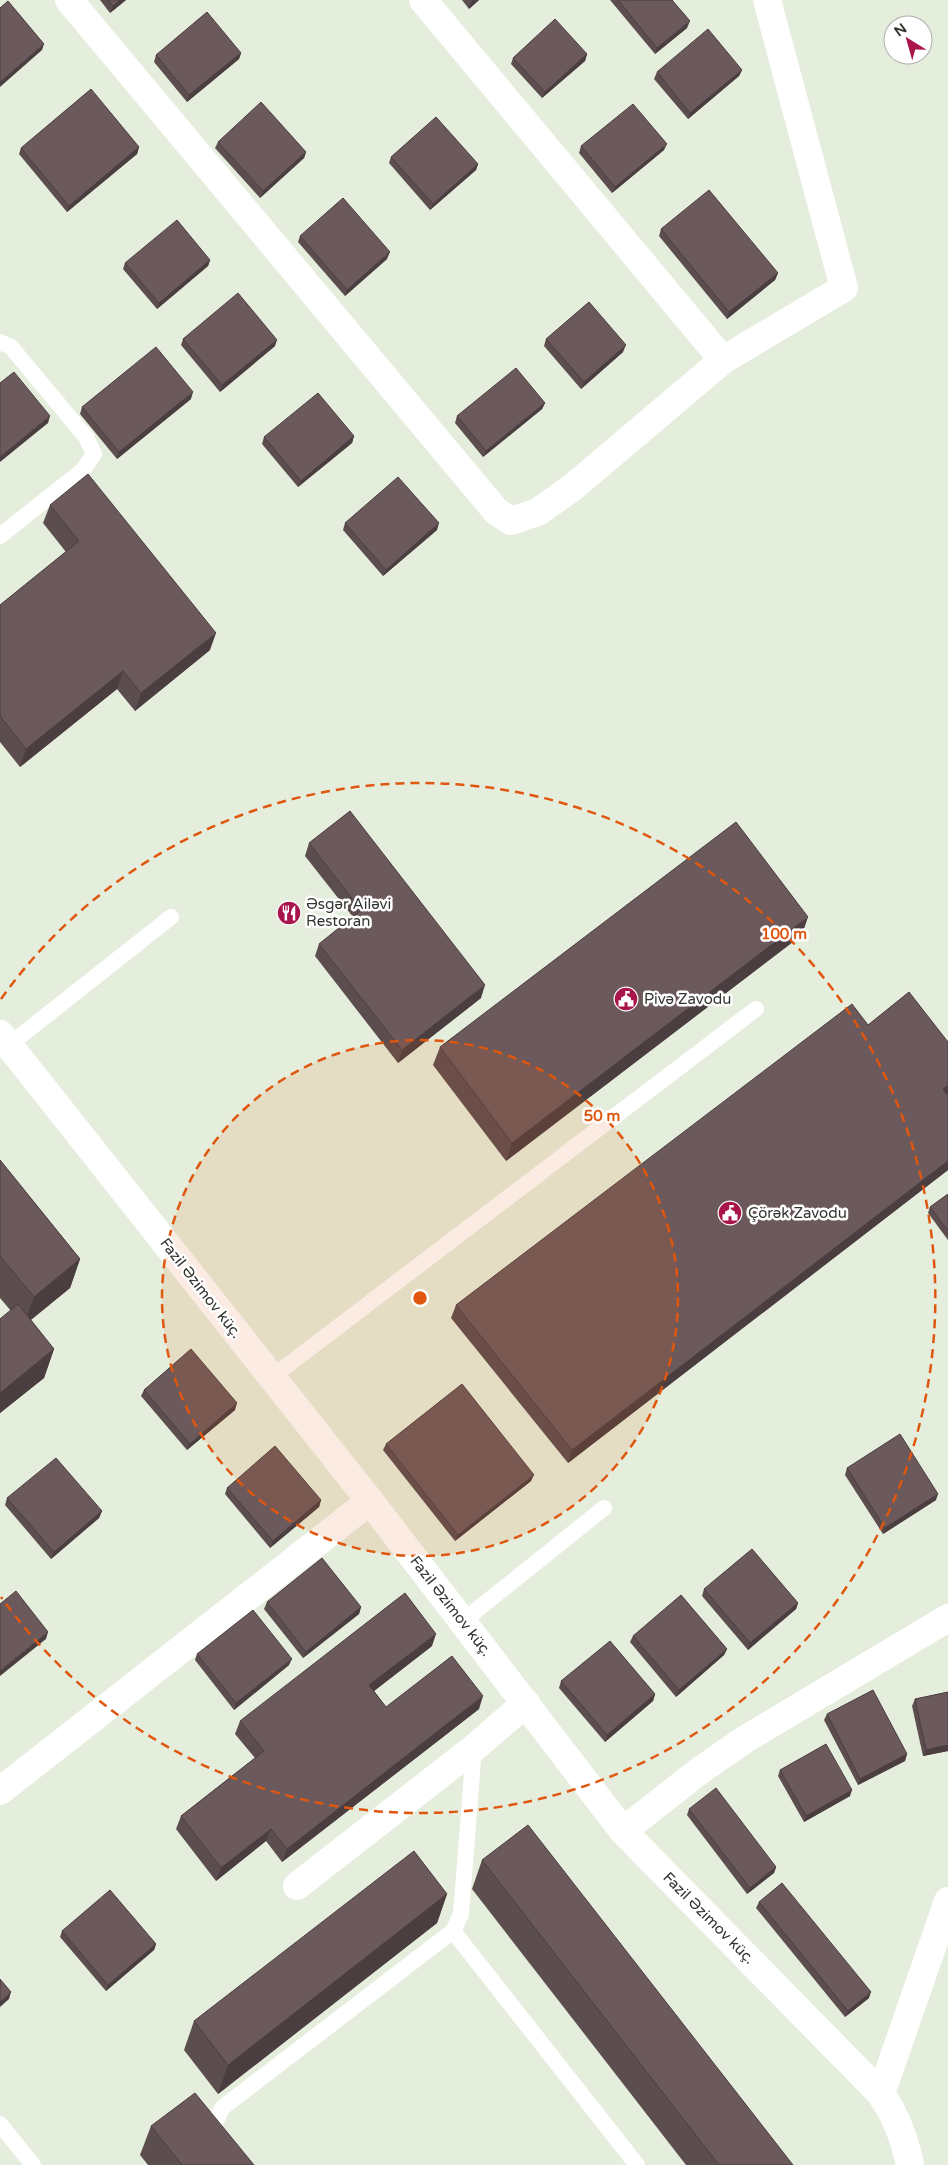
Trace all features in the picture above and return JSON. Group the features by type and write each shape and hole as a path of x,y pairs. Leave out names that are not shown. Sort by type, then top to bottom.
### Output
{"street":[{"path":"69,0 496,511 511,520 538,512 573,487 723,360 844,288 767,0"},
{"path":"423,0 723,360"},
{"name":"Fazil Əzimov küç.","path":"5,1040 463,1620 623,1831 881,2094 894,2114 908,2153 910,2165"},
{"path":"0,1791 370,1501"},
{"path":"623,1831 698,1772 744,1740 948,1618"},
{"path":"297,1886 474,1748 526,1703"},
{"path":"881,2094 948,1901"}],"lane":[{"path":"0,342 11,347 86,437 94,454 83,470 0,536"},
{"path":"5,1040 171,917"},
{"path":"272,1377 756,1009"},
{"path":"463,1620 604,1508"},
{"path":"238,2165 221,2144 214,2125 222,2108 453,1931 461,1914 474,1748"},
{"path":"453,1931 637,2165"},
{"path":"0,2124 33,2165"}],"building":[{"path":"108,0 120,0 113,6"},
{"path":"618,0 672,0 690,21 657,48"},
{"path":"8,1 44,44 0,82 0,8"},
{"path":"207,12 241,53 189,95 156,55"},
{"path":"555,19 587,54 545,92 513,58"},
{"path":"708,29 742,70 690,113 657,72"},
{"path":"91,89 139,147 69,206 21,148"},
{"path":"261,102 306,152 263,191 218,142"},
{"path":"633,104 667,144 615,187 581,146"},
{"path":"436,117 478,164 433,204 391,157"},
{"path":"709,190 778,273 729,312 661,229"},
{"path":"343,198 390,252 347,290 300,236"},
{"path":"177,220 210,260 159,303 125,263"},
{"path":"238,293 277,340 222,385 183,339"},
{"path":"589,302 626,345 584,382 546,339"},
{"path":"156,347 193,392 119,452 82,407"},
{"path":"516,368 545,403 486,451 457,416"},
{"path":"14,372 50,416 0,457 0,383"},
{"path":"318,393 354,436 301,481 264,437"},
{"path":"88,474 216,633 141,693 123,671 26,749 0,716 0,605 79,541 50,505"},
{"path":"398,477 439,523 386,570 345,523"},
{"path":"350,811 485,985 402,1050 319,944 361,910 309,843"},
{"path":"736,822 808,917 512,1143 440,1047"},
{"path":"909,992 948,1042 948,1085 943,1089 948,1096 948,1161 572,1450 456,1305 852,1004 868,1025"},
{"path":"0,1160 80,1259 34,1297 0,1256"},
{"path":"948,1194 948,1231 930,1207"},
{"path":"18,1304 54,1349 0,1393 0,1319"},
{"path":"191,1349 237,1403 190,1444 144,1390"},
{"path":"462,1384 534,1475 458,1535 386,1444"},
{"path":"900,1434 938,1494 885,1528 847,1468"},
{"path":"275,1446 321,1500 273,1541 227,1488"},
{"path":"56,1458 102,1511 54,1552 7,1498"},
{"path":"752,1549 798,1603 750,1643 704,1589"},
{"path":"322,1558 361,1607 306,1652 267,1602"},
{"path":"16,1591 48,1632 0,1671 0,1604"},
{"path":"405,1593 436,1634 369,1685 386,1707 452,1656 483,1696 287,1849 271,1829 221,1868 181,1816 264,1751 240,1721"},
{"path":"681,1595 727,1649 679,1690 633,1636"},
{"path":"253,1610 292,1659 236,1703 197,1654"},
{"path":"610,1641 655,1694 607,1735 561,1681"},
{"path":"873,1690 907,1754 860,1779 827,1714"},
{"path":"948,1692 948,1745 926,1750 915,1699"},
{"path":"826,1744 852,1790 806,1816 780,1770"},
{"path":"716,1788 776,1867 750,1888 689,1809"},
{"path":"528,1825 793,2165 719,2165 482,1860"},
{"path":"414,1851 447,1894 228,2065 194,2021"},
{"path":"782,1883 871,1992 848,2011 759,1902"},
{"path":"110,1890 156,1944 108,1985 62,1931"},
{"path":"0,1979 11,1992 0,2002"},
{"path":"195,2093 254,2165 182,2165 151,2126"}],"place":[{"name":"Əsgər Ailəvi Restoran","path":"289,913"},
{"name":"Pivə Zavodu","path":"626,999"},
{"name":"Çörək Zavodu","path":"730,1213"}]}
